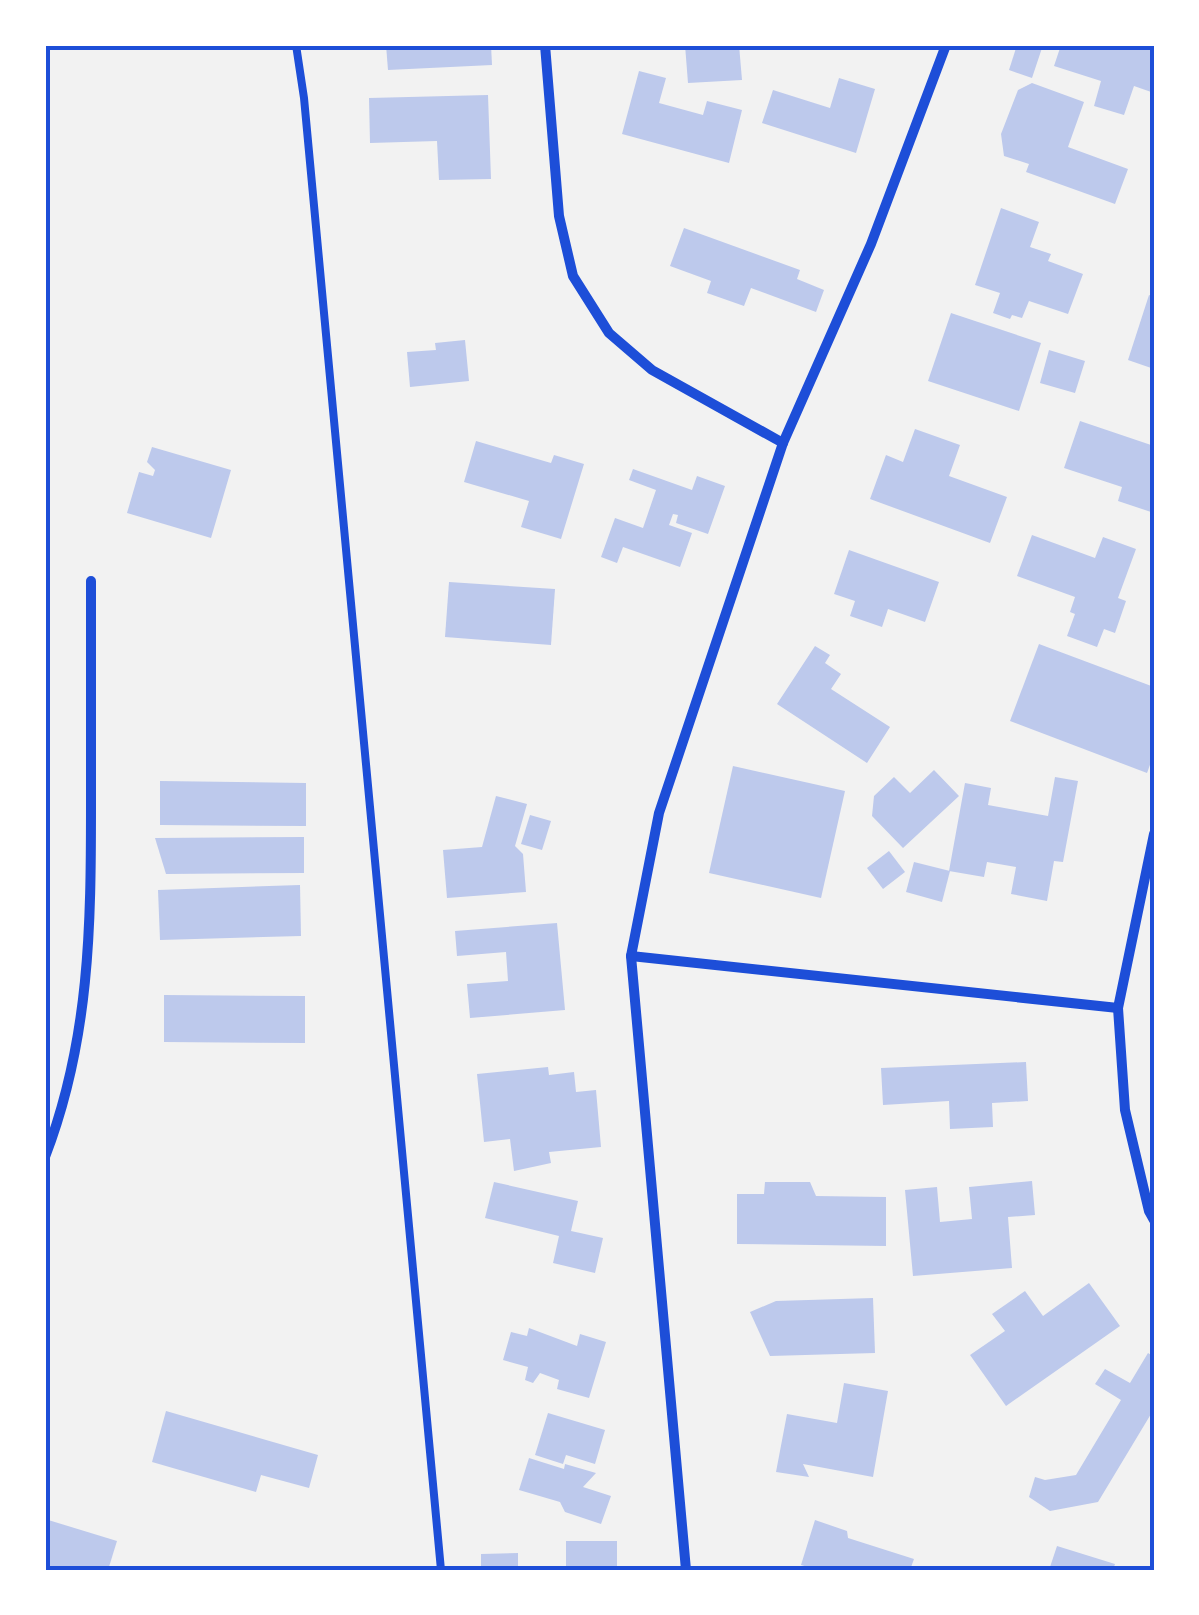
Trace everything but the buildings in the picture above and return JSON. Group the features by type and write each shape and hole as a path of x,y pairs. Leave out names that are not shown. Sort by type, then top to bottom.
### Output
{"street":[{"path":"545,45 560,216 573,276 609,333 652,370 784,443"},
{"path":"686,1570 631,956 660,813 784,443 871,244 946,45"},
{"path":"45,1157 65,1104 80,1024 91,925 91,582"},
{"path":"1154,834 1118,1008 1125,1110 1154,1220"},
{"path":"631,956 1118,1008"}],"lane":[{"path":"296,45 306,118 441,1570"}]}
